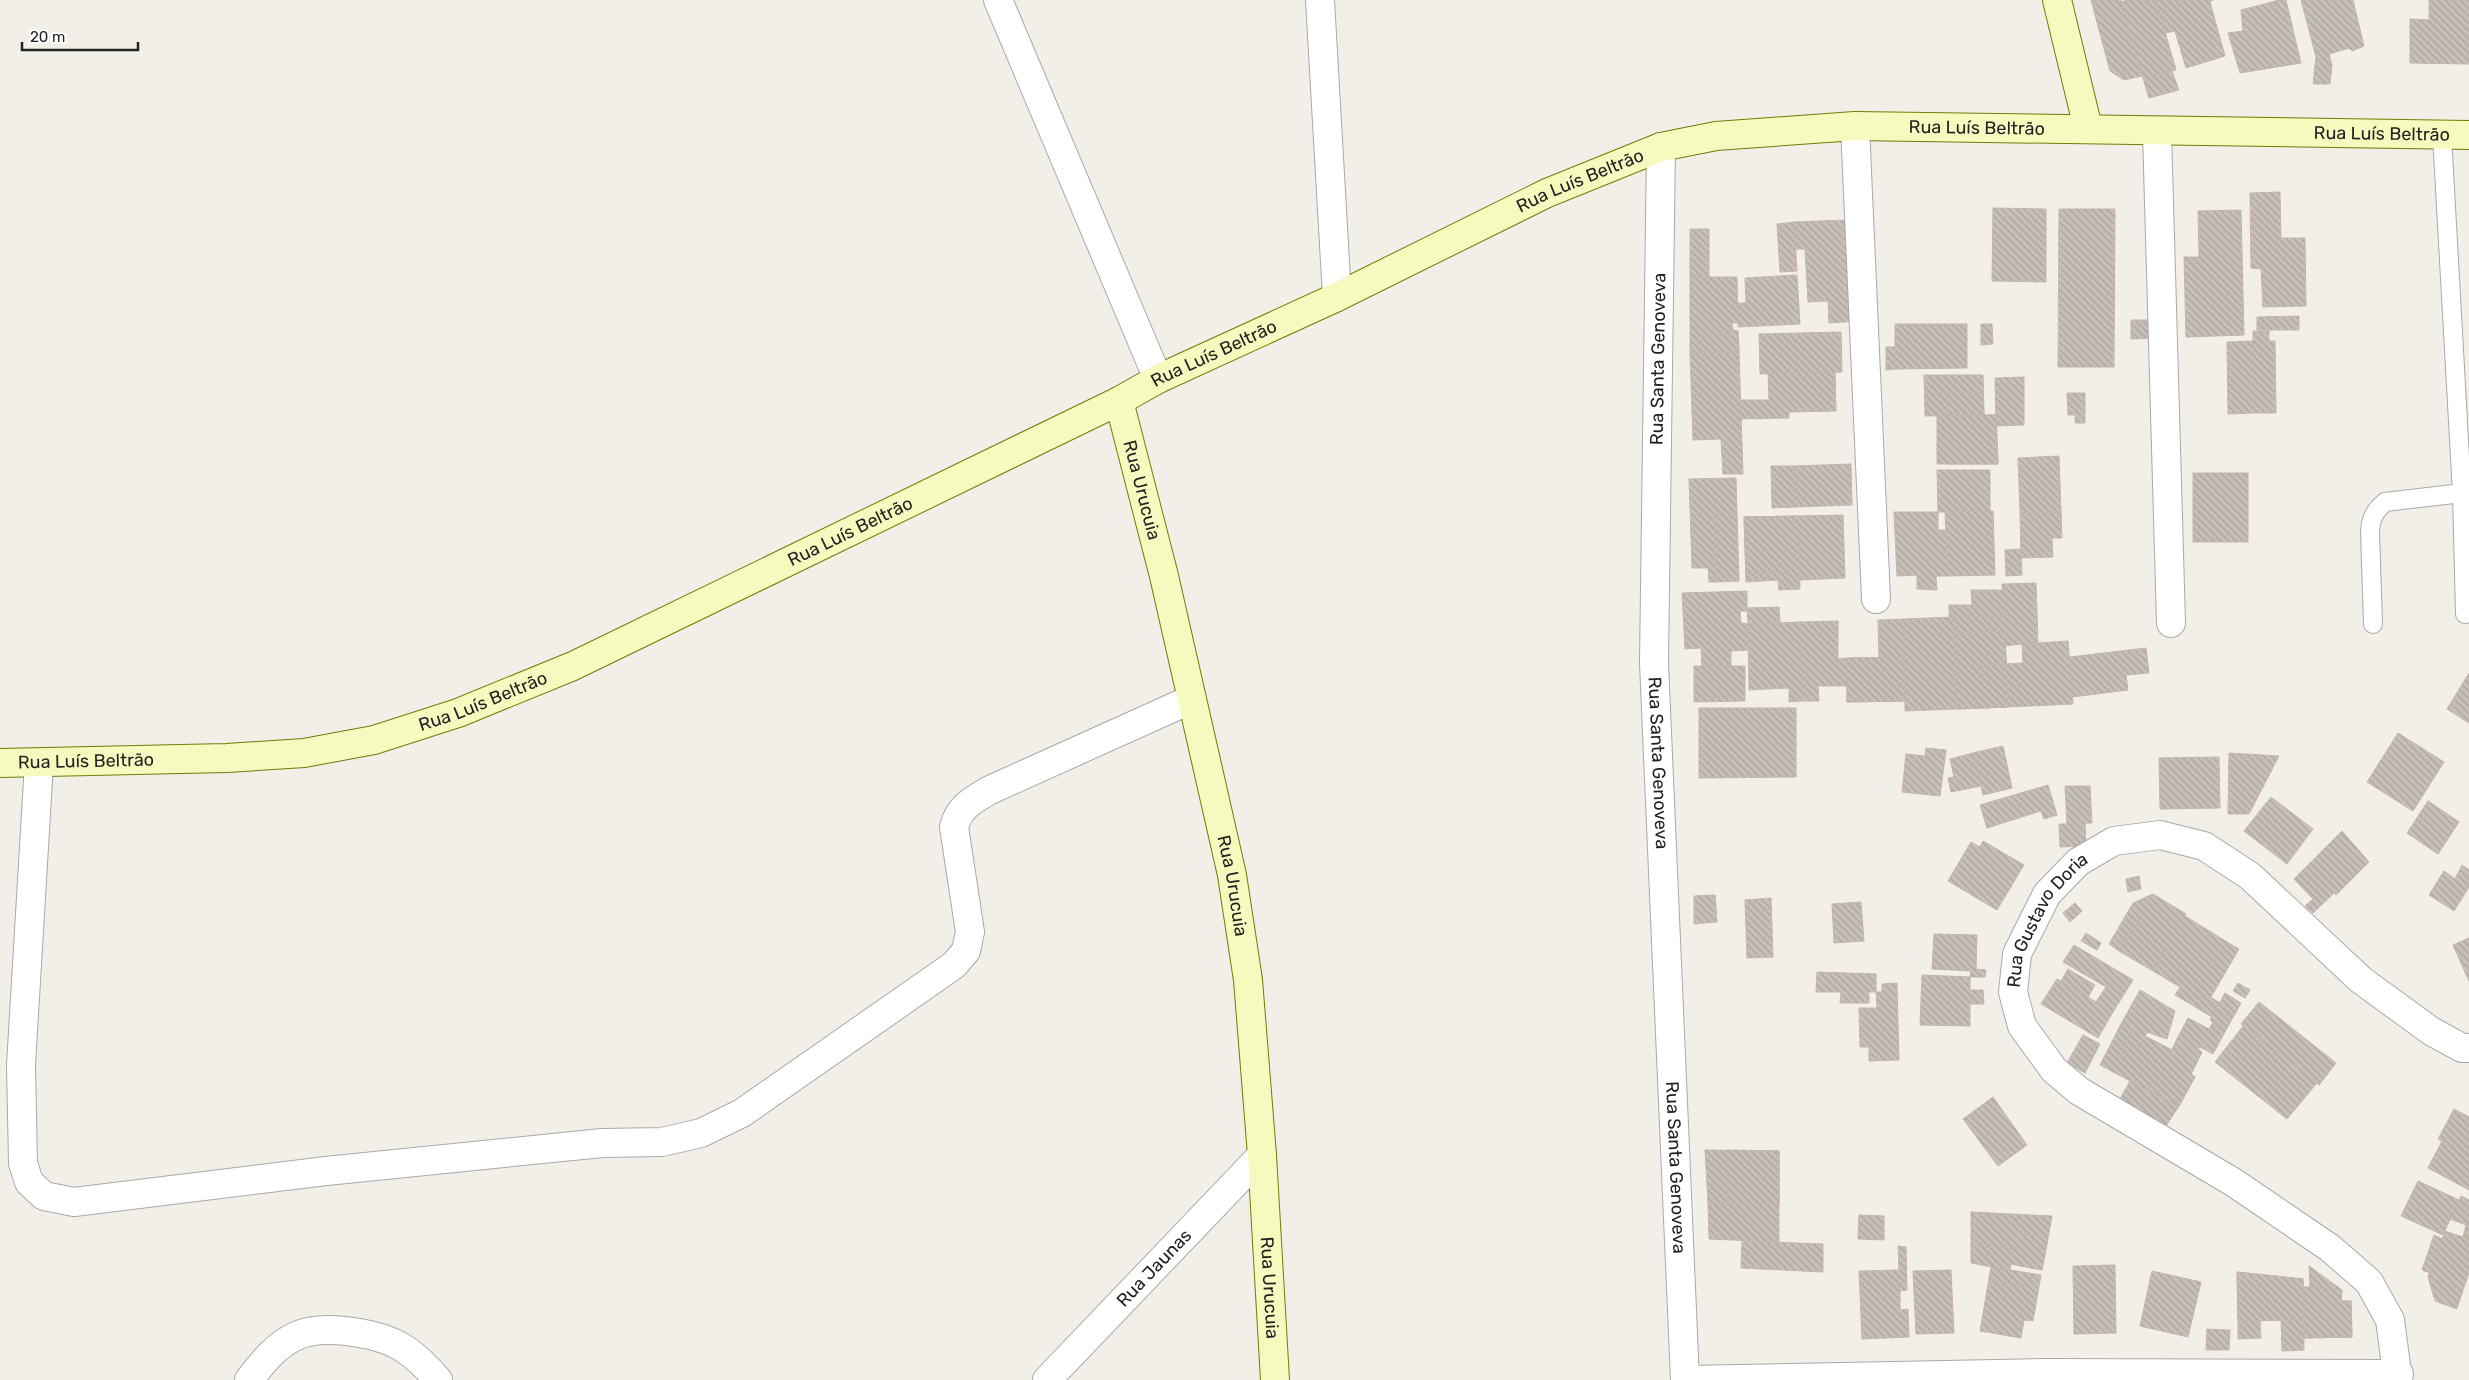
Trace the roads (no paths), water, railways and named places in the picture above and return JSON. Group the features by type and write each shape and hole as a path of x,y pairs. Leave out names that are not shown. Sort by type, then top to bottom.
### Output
{"main road":[{"path":"2057,0 2088,128"},
{"name":"Rua Luís Beltrão","path":"0,762 39,763 227,758 304,753 374,740 458,713 573,666 1120,401 1158,379 1337,297 1547,193 1661,147 1716,136 1855,126 2088,128 2158,132 2469,135"},
{"name":"Rua Urucuia","path":"1120,401 1192,699 1232,875 1248,980 1262,1155 1275,1380"}],"street":[{"path":"998,0 1158,379"},
{"path":"1320,0 1320,32 1337,297"},
{"path":"1855,126 1876,599"},
{"path":"2158,132 2171,623"},
{"name":"Rua Santa Genoveva","path":"1661,147 1654,663 1686,1380"},
{"path":"39,763 21,1065 23,1163 29,1182 44,1196 74,1202 326,1171 602,1143 662,1142 701,1133 742,1113 954,965 966,951 970,932 954,827 957,815 970,801 990,790 1192,699"},
{"name":"Rua Gustavo Doria","path":"2399,1377 2390,1320 2369,1282 2330,1248 2233,1182 2079,1091 2054,1070 2022,1026 2013,992 2018,954 2047,894 2078,862 2114,841 2160,834 2204,846 2250,876 2362,980 2431,1032 2462,1048 2469,1048"},
{"name":"Rua Jaunas","path":"1047,1380 1262,1155"},
{"path":"249,1380 270,1353 297,1336 326,1330 356,1332 394,1344 423,1363 438,1380"},
{"path":"1686,1380 2044,1373 2399,1377"}],"lane":[{"path":"2442,135 2462,493 2465,614"},
{"path":"2373,624 2370,531 2371,519 2376,510 2386,502 2462,493"}]}
